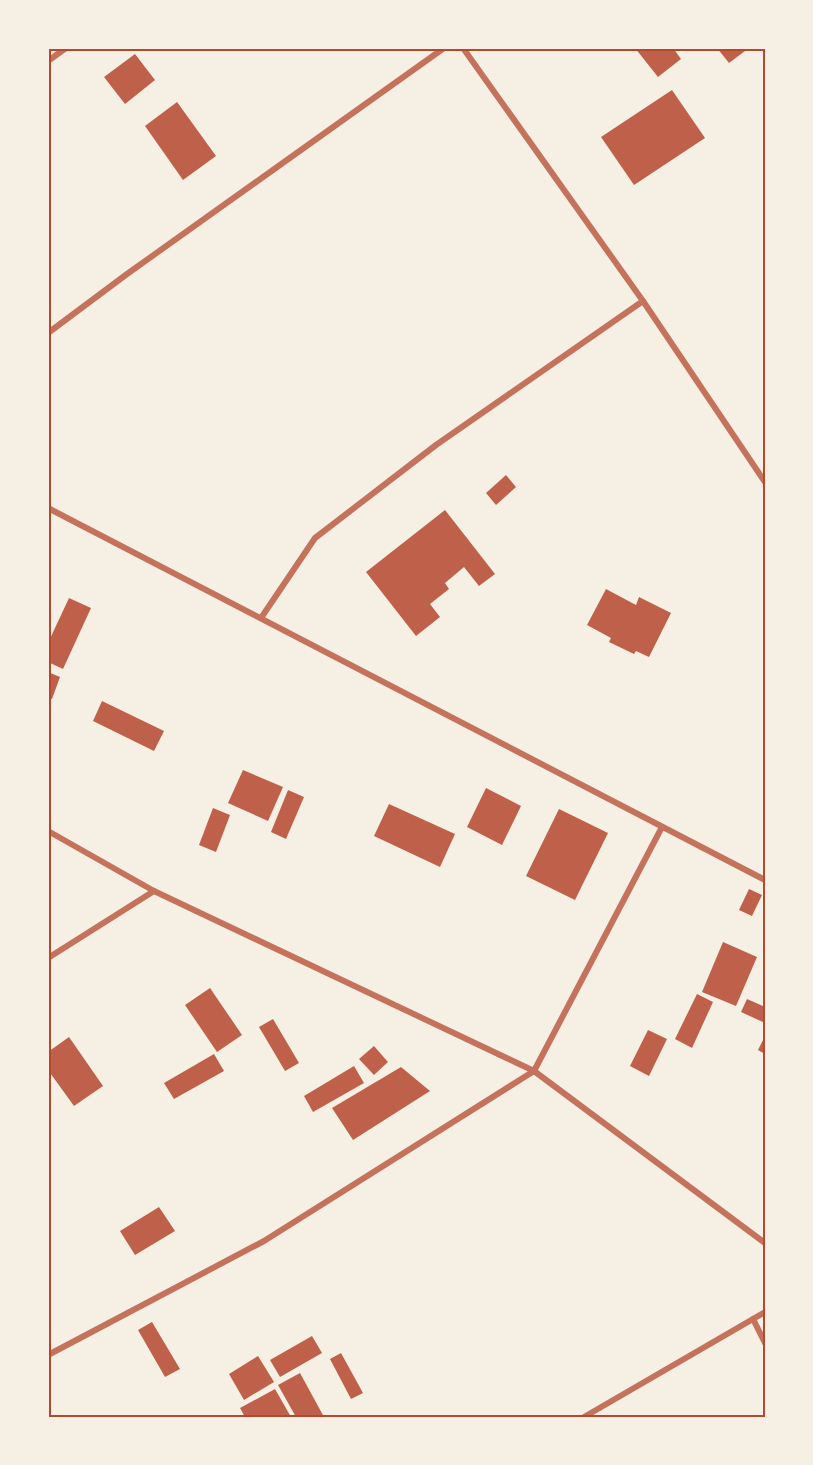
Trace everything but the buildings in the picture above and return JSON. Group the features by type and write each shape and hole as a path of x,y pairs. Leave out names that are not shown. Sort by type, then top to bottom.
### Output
{"street":[{"path":"48,61 66,48"},
{"path":"48,333 444,48"},
{"path":"463,48 643,301 765,482"},
{"path":"261,618 315,538 436,445 643,301"},
{"path":"48,508 765,880"},
{"path":"48,1354 264,1241 534,1071 662,826"},
{"path":"48,831 154,891 534,1071 765,1243"},
{"path":"48,958 154,891"},
{"path":"584,1417 765,1312"},
{"path":"753,1319 765,1343"}]}
